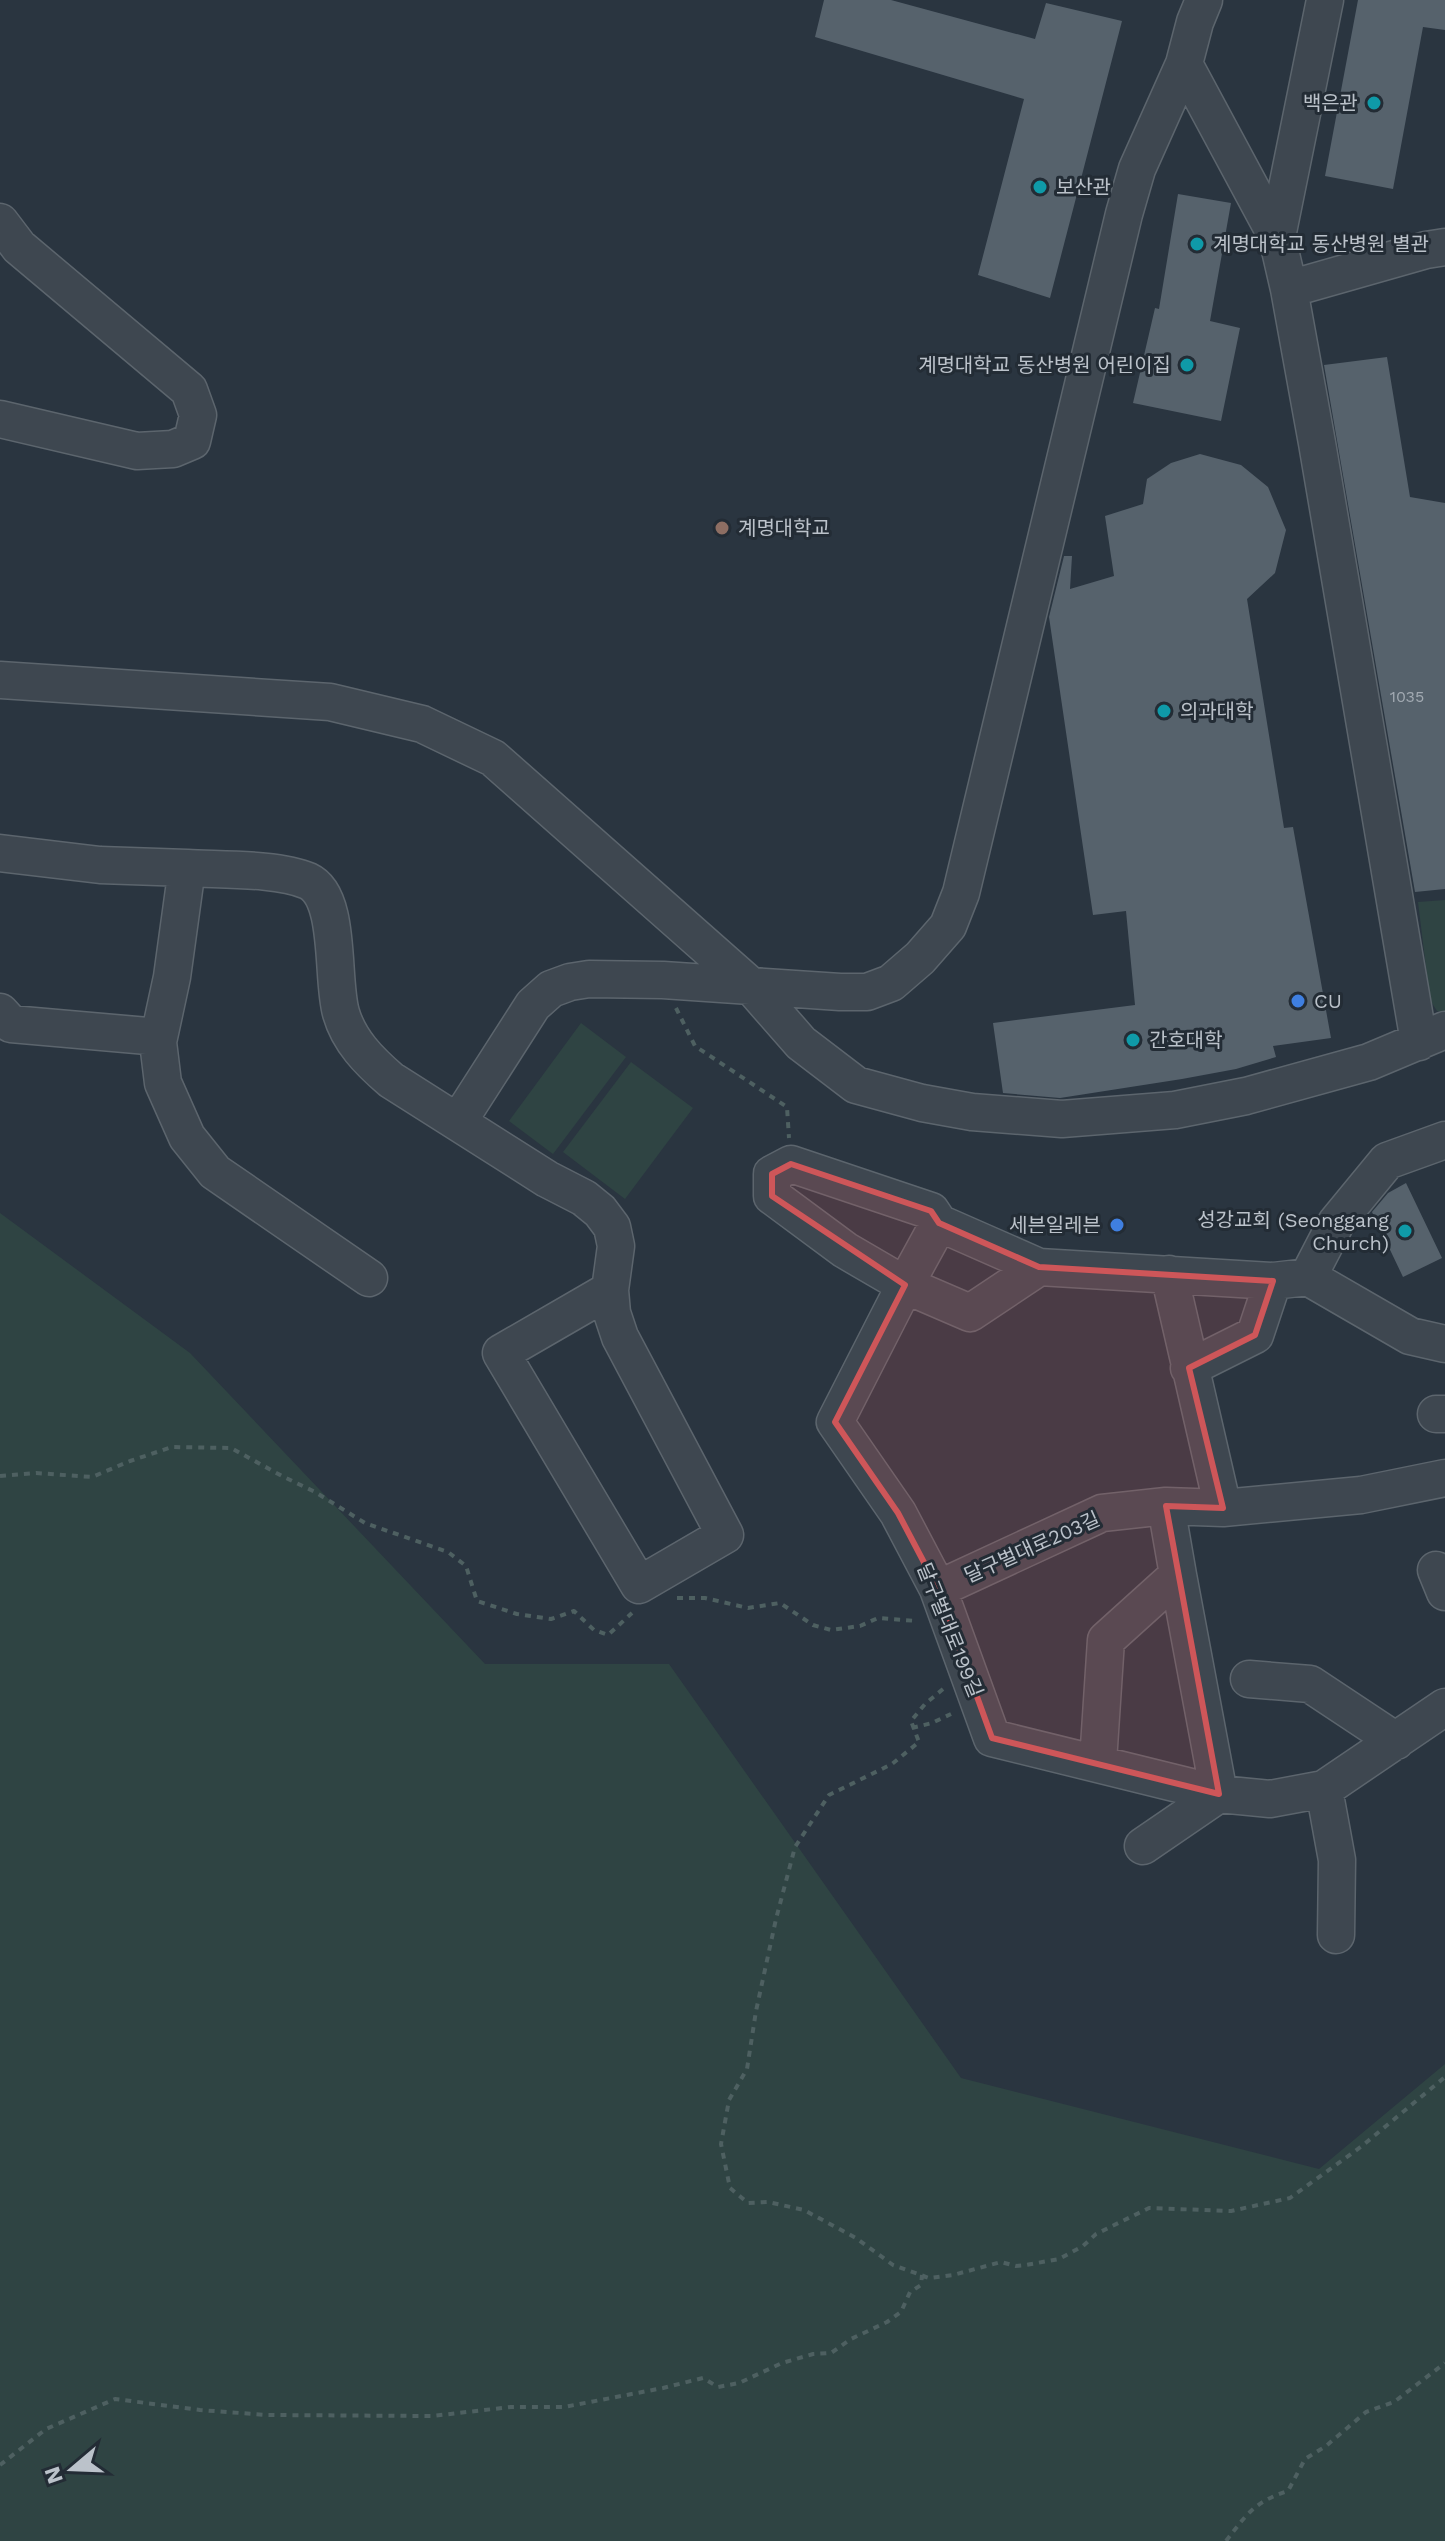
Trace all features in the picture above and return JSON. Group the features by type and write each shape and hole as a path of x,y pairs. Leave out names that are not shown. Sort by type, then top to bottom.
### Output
{"street":[{"path":"458,1122 533,1005 551,989 589,979 663,980 867,992 891,983 920,958 948,926 961,893 1009,701 1086,362 1124,214 1137,169 1184,64 1204,0"},
{"path":"1277,237 1325,0"},
{"path":"0,680 330,702 422,724 493,758 752,987 801,1043 856,1085 922,1103 972,1112 1062,1119 1175,1110 1246,1096 1369,1062 1432,1036 1277,237 1184,64"},
{"path":"0,222 19,247 189,390 198,415 192,441 173,449 137,451 0,419"},
{"path":"1289,289 1445,247"},
{"path":"0,853 100,865 279,874 312,883 327,902 333,926 336,987 341,1014 353,1040 371,1062 391,1080 547,1179 584,1198 600,1211 612,1227 616,1246 610,1290 612,1313 620,1337 725,1535 639,1585 501,1353 610,1290"},
{"path":"187,868 172,977 159,1037 163,1083 187,1137 215,1172 369,1278"},
{"path":"0,1012 11,1024 159,1037"},
{"path":"1189,1368 1255,1335 1290,1279 1387,1161 1445,1140"},
{"path":"1039,1267 970,1313 905,1285 845,1250 772,1196 772,1174 791,1164 931,1211 939,1223 1039,1267 1290,1279 1410,1336 1445,1344"},
{"name":"달구벌대로199길","path":"939,1223 835,1422 898,1513 938,1589 992,1738 1219,1794 1270,1799 1324,1789 1445,1707"},
{"path":"1169,1274 1223,1508"},
{"name":"달구벌대로203길","path":"938,1589 1102,1513 1166,1506 1223,1508 1361,1495 1445,1478"},
{"path":"1143,1846 1219,1794 1166,1506"},
{"path":"1098,1762 1106,1640 1178,1575"},
{"path":"1249,1679 1310,1684 1396,1741"},
{"path":"1324,1789 1337,1860 1336,1935"}],"path":[{"path":"663,980 695,1046 787,1107 791,1164"},
{"path":"0,1476 36,1473 92,1477 172,1447 231,1448 315,1492 365,1523 448,1552 466,1566 477,1601 517,1614 551,1619 574,1611 594,1630 608,1635 636,1610"},
{"path":"675,1599 705,1598 748,1608 780,1603 813,1625 831,1630 860,1626 878,1618 915,1620 956,1637"},
{"path":"947,1684 911,1721 919,1742 892,1764 829,1795 795,1847 766,1965 747,2069 729,2100 721,2144 730,2188 748,2203 768,2202 804,2210 856,2238 893,2265 929,2278 1001,2262 1016,2266 1059,2259 1083,2246 1096,2234 1149,2208 1231,2211 1290,2198 1362,2146 1445,2077"},
{"path":"912,1728 956,1712 982,1711"},
{"path":"0,2465 46,2429 115,2399 267,2415 432,2416 511,2407 564,2407 703,2378 718,2387 739,2383 782,2363 813,2354 831,2353 851,2339 887,2322 901,2312 910,2292 921,2285 922,2275"},
{"path":"1226,2541 1264,2499 1288,2491 1305,2459 1326,2446 1366,2412 1394,2402 1445,2363"}],"highlighted area":[{"path":"791,1164 931,1211 939,1223 1039,1267 1273,1281 1255,1335 1189,1368 1223,1508 1166,1506 1219,1794 992,1738 938,1589 898,1513 835,1422 905,1285 772,1196 772,1174"}],"green space":[{"path":"1445,900 1445,1013 1437,1011 1430,1000 1418,902"},
{"path":"581,1023 626,1057 553,1154 509,1121"},
{"path":"631,1062 693,1108 625,1199 563,1152"},
{"path":"0,1213 190,1353 485,1664 669,1664 961,2078 1319,2169 1445,2064 1445,2541 0,2541"}],"building":[{"name":"보산관","path":"824,0 891,0 1035,39 1046,3 1122,21 1050,298 978,275 1024,99 815,37"},
{"name":"백은관","path":"1358,0 1445,0 1445,30 1423,27 1393,189 1325,176"},
{"path":"1178,194 1231,203 1210,321 1240,328 1221,421 1133,403 1155,308 1159,309"},
{"path":"1387,357 1410,497 1445,503 1445,889 1415,892 1324,365"},
{"name":"의과대학","path":"1200,454 1241,465 1268,487 1286,530 1275,573 1247,599 1284,828 1293,827 1331,1038 1273,1046 1276,1057 1236,1069 1182,1079 1060,1098 1003,1093 993,1023 1135,1005 1126,911 1093,915 1049,617 1064,556 1072,556 1070,589 1114,576 1105,516 1143,504 1147,479 1171,463"},
{"name":"성강교회 (Seonggang Church)","path":"1406,1183 1442,1258 1403,1277 1372,1212 1388,1193"}],"place":[{"name":"백은관","path":"1374,103"},
{"name":"보산관","path":"1040,187"},
{"name":"계명대학교 동산병원 별관","path":"1197,244"},
{"name":"계명대학교 동산병원 어린이집","path":"1187,365"},
{"name":"계명대학교","path":"722,528"},
{"name":"의과대학","path":"1164,711"},
{"name":"CU","path":"1298,1001"},
{"name":"간호대학","path":"1133,1040"},
{"name":"세븐일레븐","path":"1117,1225"},
{"name":"성강교회 (Seonggang Church)","path":"1405,1231"}]}
